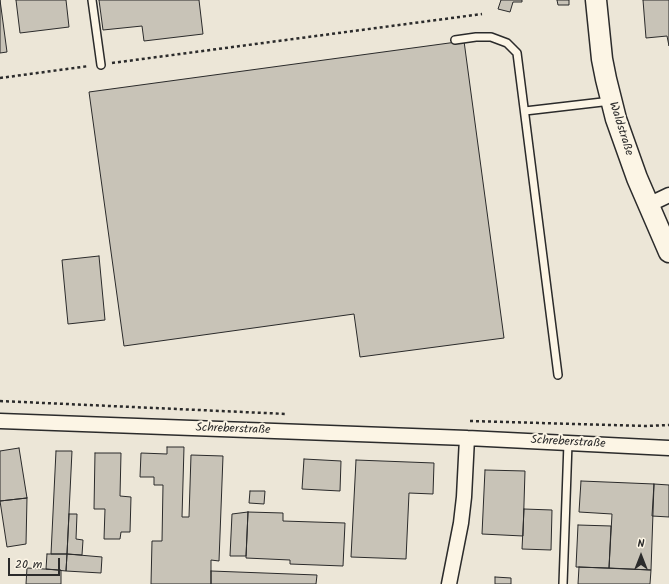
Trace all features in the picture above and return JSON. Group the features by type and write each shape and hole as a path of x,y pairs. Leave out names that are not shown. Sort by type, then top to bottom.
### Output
{"main road":[{"name":"Waldstraße","path":"596,0 602,59 611,101 627,151 648,205 669,252"}],"street":[{"path":"648,205 669,196"},
{"name":"Schreberstraße","path":"0,421 467,438 669,448"},
{"path":"449,584 461,523 467,438"}],"lane":[{"path":"92,0 101,65"},
{"path":"455,40 476,37 491,37 507,43 517,53 558,375"},
{"path":"525,111 611,101"},
{"path":"563,584 568,443"}],"path":[{"path":"0,78 482,14"},
{"path":"0,401 292,414"},
{"path":"467,421 625,426 669,425"}],"shaded area":[{"path":"0,0 669,0 669,584 0,584"}],"building":[{"path":"0,0 7,52 0,53"},
{"path":"16,0 66,0 69,27 20,33"},
{"path":"99,0 199,0 203,34 144,41 142,26 103,30"},
{"path":"501,0 522,0 522,2 513,2 510,12 498,9"},
{"path":"557,0 569,0 569,5 558,5"},
{"path":"643,0 669,0 669,46 667,36 646,38"},
{"path":"464,41 504,338 360,357 354,314 124,346 89,92"},
{"path":"99,256 105,320 68,324 62,260"},
{"path":"167,447 184,447 182,517 189,517 191,455 223,456 219,561 211,560 211,584 151,584 152,541 162,541 163,485 154,485 154,477 140,477 141,453 167,454"},
{"path":"19,448 27,498 0,501 0,451"},
{"path":"56,451 72,451 67,554 51,554"},
{"path":"95,453 121,453 120,496 131,497 130,532 121,532 120,539 104,539 105,509 94,509"},
{"path":"304,459 341,461 340,491 302,489"},
{"path":"356,460 434,463 433,494 409,493 406,559 351,557"},
{"path":"485,470 525,471 523,536 482,534"},
{"path":"581,481 654,484 651,570 609,568 612,514 579,512"},
{"path":"654,484 669,485 669,517 652,516"},
{"path":"250,491 265,491 264,504 249,503"},
{"path":"27,498 26,544 7,547 0,501"},
{"path":"524,509 552,510 551,550 522,549"},
{"path":"248,512 283,513 283,521 345,523 343,566 290,564 290,560 246,558"},
{"path":"248,512 246,556 230,556 232,514"},
{"path":"69,514 77,514 76,539 83,540 82,555 67,554"},
{"path":"578,525 611,526 609,568 576,567"},
{"path":"47,554 67,554 66,571 46,569"},
{"path":"67,554 102,557 101,573 66,571"},
{"path":"579,567 651,570 650,584 578,584"},
{"path":"27,568 61,570 61,584 26,584"},
{"path":"211,571 317,575 316,584 211,584"},
{"path":"495,577 511,578 511,584 495,584"}]}
